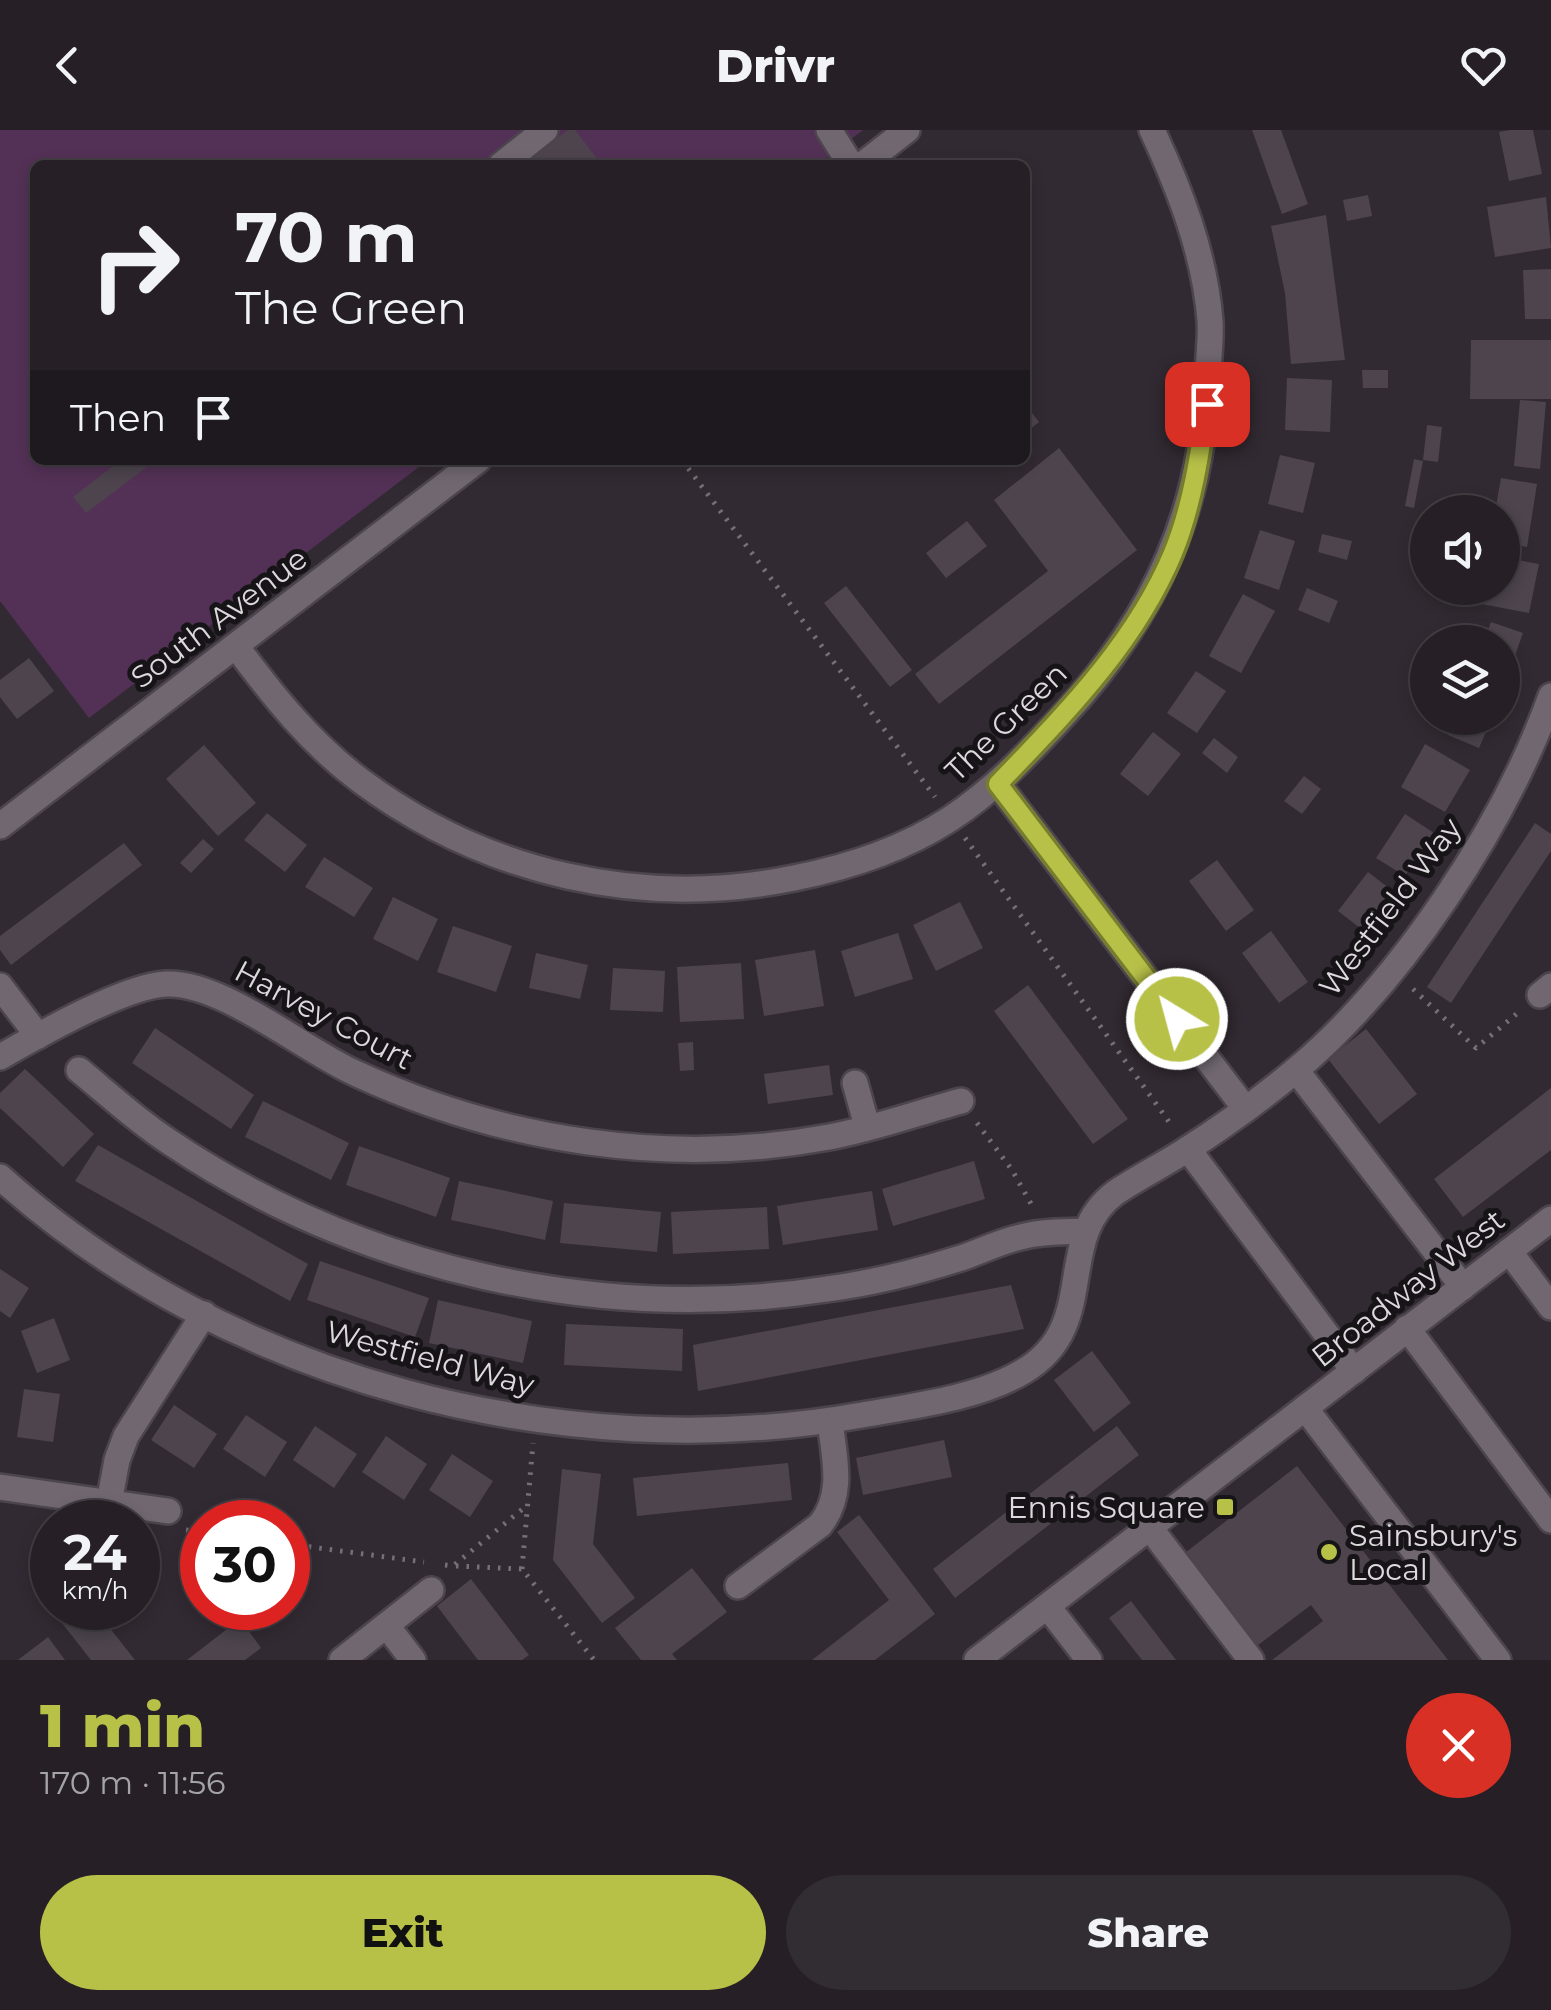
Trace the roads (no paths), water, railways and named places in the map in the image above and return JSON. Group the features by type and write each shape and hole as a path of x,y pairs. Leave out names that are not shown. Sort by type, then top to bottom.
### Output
{"street":[{"path":"507,160 546,130"},
{"path":"828,130 849,160"},
{"path":"868,160 907,130"},
{"name":"The Green","path":"236,646 294,721 359,780 394,804 480,850 579,880 687,891 740,888 839,869 883,854 951,818 998,784 1091,686 1136,622 1174,552 1198,464 1207,404 1210,322 1198,254 1176,182 1152,130"},
{"name":"South Avenue","path":"0,826 471,465"},
{"name":"Westfield Way","path":"0,1177 75,1238 139,1281 279,1349 427,1397 536,1420 662,1431 790,1426 929,1403 1004,1381 1027,1370 1045,1355 1068,1320 1076,1295 1079,1254 1096,1212 1114,1194 1188,1149 1296,1070 1392,970 1454,884 1507,799 1550,702"},
{"path":"998,784 1244,1108"},
{"name":"Harvey Court","path":"0,1057 138,988 167,984 198,986 222,996 325,1059 413,1098 505,1128 600,1144 681,1147 831,1137 961,1100"},
{"path":"0,986 38,1036"},
{"path":"79,1070 168,1141 293,1212 424,1260 544,1290 680,1300 808,1292 895,1277 1026,1236 1086,1230"},
{"path":"1296,1070 1462,1287"},
{"path":"855,1083 867,1126"},
{"path":"1188,1149 1354,1370"},
{"name":"Broadway West","path":"976,1660 1551,1219"},
{"path":"1509,1251 1551,1307"},
{"path":"110,1500 126,1436 204,1314"},
{"path":"1407,1328 1551,1520"},
{"path":"1304,1408 1498,1660"},
{"path":"738,1586 820,1525 830,1513 836,1486 830,1421"},
{"path":"0,1487 89,1500"},
{"path":"160,1510 168,1511"},
{"path":"1150,1528 1250,1660"},
{"path":"342,1660 431,1590"},
{"path":"1048,1607 1089,1660"},
{"path":"387,1626 413,1660"}],"place":[{"name":"Ennis Square","path":"1225,1507"},
{"name":"Sainsbury's Local","path":"1329,1552"}]}
